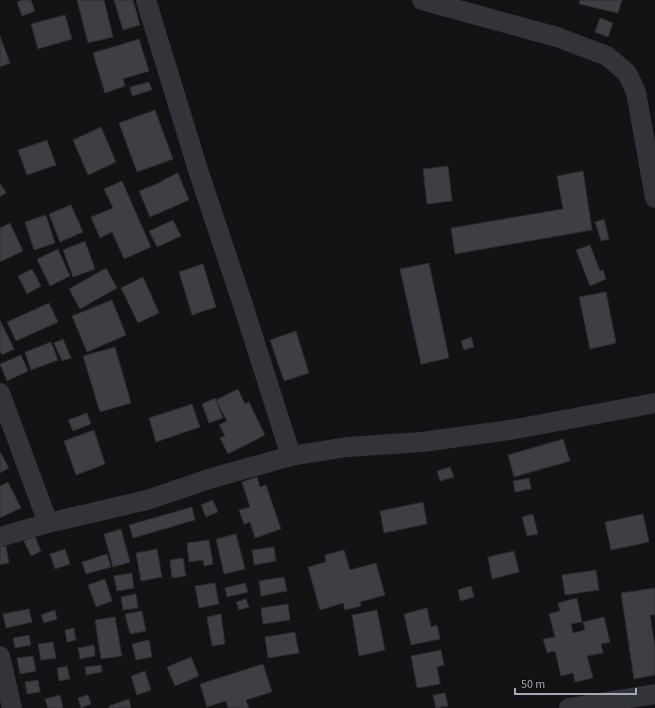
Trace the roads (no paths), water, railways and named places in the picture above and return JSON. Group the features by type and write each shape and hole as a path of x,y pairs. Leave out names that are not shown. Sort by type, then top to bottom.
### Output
{"street":[{"path":"146,0 199,173 292,456"},
{"path":"422,0 557,37 607,56 627,73 636,92 655,198"},
{"path":"0,393 48,523"},
{"path":"0,537 48,523 147,500 212,478 292,456 348,447 422,442 510,430 655,403"},
{"path":"0,656 12,708"},
{"path":"569,708 655,694"}]}
